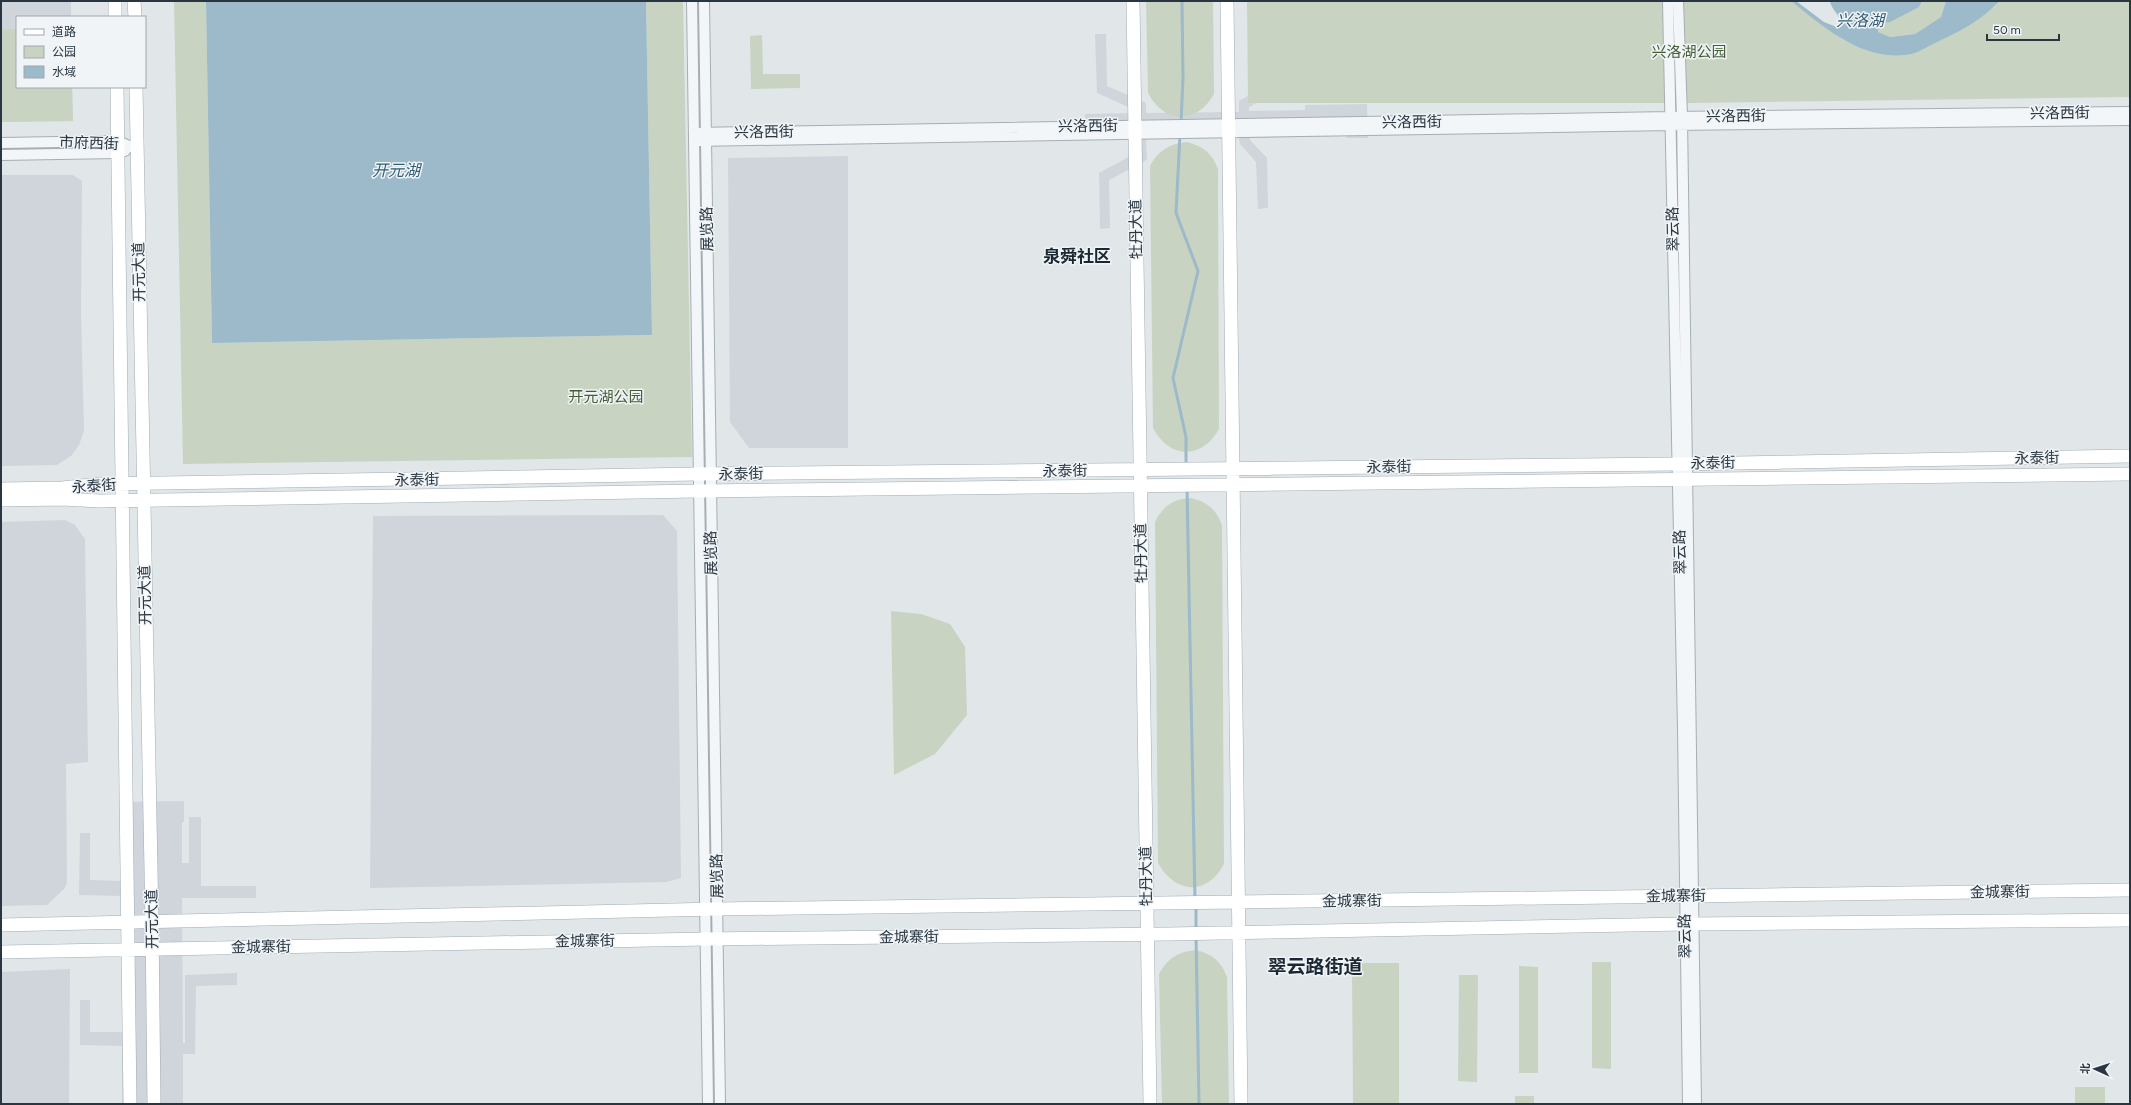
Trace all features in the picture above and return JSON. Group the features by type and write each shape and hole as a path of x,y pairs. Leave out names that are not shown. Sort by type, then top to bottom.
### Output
{"main road":[{"path":"115,1 115,16"},
{"path":"134,1 135,16"},
{"name":"牡丹大道","path":"1133,1 1139,487 1150,1104"},
{"path":"1227,1 1241,1104"},
{"name":"开元大道","path":"117,88 121,501 130,1104"},
{"name":"开元大道","path":"136,88 142,484 152,922 154,1104"},
{"name":"永泰街","path":"1,489 121,484 704,474 1682,464 2130,456"},
{"name":"永泰街","path":"1,500 62,499 121,501 704,491 1232,486 2130,474"},
{"name":"金城寨街","path":"1,925 128,924 152,922 711,909 2130,890"},
{"name":"金城寨街","path":"1,952 711,939 1239,933 1689,924 2130,920"}],"street":[{"name":"展览路","path":"692,1 694,137 704,474"},
{"name":"展览路","path":"704,1 706,137 704,491 711,909 708,1104"},
{"name":"翠云路","path":"1668,1 1683,480 1688,896 1696,1104"},
{"name":"翠云路","path":"1678,1 1682,121 1682,464"},
{"name":"兴洛西街","path":"1682,121 2130,112"},
{"name":"兴洛西街","path":"694,137 1671,121 2130,120"},
{"name":"市府西街","path":"1,143 136,148"},
{"name":"市府西街","path":"1,155 118,147"},
{"name":"翠云路","path":"1688,1104 1689,924"},
{"name":"展览路","path":"711,939 720,1104"}],"shaded area":[{"path":"1,1 71,1 71,16 16,16 16,88 72,88 73,121 1,122"},
{"path":"1095,34 1106,34 1107,86 1146,103 1146,113 1239,112 1239,101 1276,80 1286,86 1249,107 1249,111 1305,110 1305,105 1367,104 1368,138 1347,138 1346,136 1250,138 1250,140 1267,158 1268,208 1258,209 1256,162 1240,144 1239,138 1146,139 1147,160 1109,180 1110,228 1100,229 1099,173 1136,153 1135,139 1086,140 1085,114 1135,113 1135,110 1097,93"},
{"path":"848,156 848,448 749,448 730,422 728,158"},
{"path":"1,175 73,175 82,181 81,314 84,431 79,445 72,455 57,465 1,466"},
{"path":"663,515 677,531 681,878 667,882 370,888 373,516"},
{"path":"65,520 75,525 85,539 88,762 66,764 67,883 64,889 47,905 1,906 1,522"},
{"path":"184,801 184,822 182,822 182,863 189,863 189,817 201,817 201,886 256,886 256,898 182,898 183,1043 185,1043 185,975 237,973 237,985 196,986 195,1054 183,1054 183,1104 122,1104 122,1046 80,1045 80,1000 90,1000 90,1032 122,1032 122,896 79,895 80,833 90,833 90,880 122,881 119,802"},
{"path":"70,969 69,1104 1,1104 1,972"}],"green space":[{"name":"开元湖公园","path":"174,1 206,1 212,343 652,335 646,1 683,1 692,457 183,464"},
{"path":"1146,1 1213,1 1214,94 1207,104 1199,111 1190,115 1181,117 1171,115 1163,111 1148,93"},
{"name":"兴洛湖公园","path":"1247,1 1791,1 1842,39 1868,51 1993,8 2000,1 2130,1 2130,97 1691,103 1248,103"},
{"path":"1922,1 1946,1 1941,17 1915,34 1890,37 1878,32 1878,22 1919,7"},
{"path":"16,29 16,88 72,88 73,121 1,122 1,30"},
{"path":"762,35 763,74 800,74 800,88 751,89 750,36"},
{"path":"1187,142 1202,148 1210,154 1218,169 1219,429 1212,439 1204,446 1186,452 1176,450 1168,446 1153,428 1150,166 1153,160 1165,149 1175,144"},
{"path":"1191,498 1206,504 1214,510 1222,525 1224,864 1209,882 1200,886 1191,887 1173,881 1158,863 1155,522 1161,512 1169,504 1179,500"},
{"path":"891,611 921,614 950,624 965,647 967,715 935,754 894,775"},
{"path":"1196,950 1211,956 1219,962 1227,977 1229,1104 1162,1104 1159,974 1162,968 1174,957 1184,952"},
{"path":"1592,962 1611,962 1611,1069 1592,1068"},
{"path":"1352,963 1399,963 1399,1104 1353,1104"},
{"path":"1519,966 1538,967 1538,1073 1519,1073"},
{"path":"1459,975 1478,975 1477,1082 1458,1081"},
{"path":"2075,1087 2105,1087 2105,1104 2075,1104"},
{"path":"1515,1096 1534,1096 1534,1104 1515,1104"}],"water":[{"name":"开元湖","path":"206,1 646,1 652,335 212,343"},
{"name":"兴洛湖","path":"1791,1 1796,1 1824,22 1839,28 1842,26 1842,22 1832,7 1830,1 1922,1 1919,7 1890,22 1878,23 1878,32 1890,37 1915,34 1941,17 1946,1 2000,1 1971,24 1936,43 1911,54 1894,55 1877,53 1846,41 1817,22"}],"waterway":[{"path":"1181,123 1183,78 1182,1"},
{"path":"1180,134 1176,213 1198,271 1173,378 1186,437 1186,466"},
{"path":"1187,488 1195,900"},
{"path":"1196,906 1196,930"},
{"path":"1196,936 1199,1104"}],"district":[{"name":"泉舜社区","path":"1077,256"},
{"name":"翠云路街道","path":"1315,966"}]}
